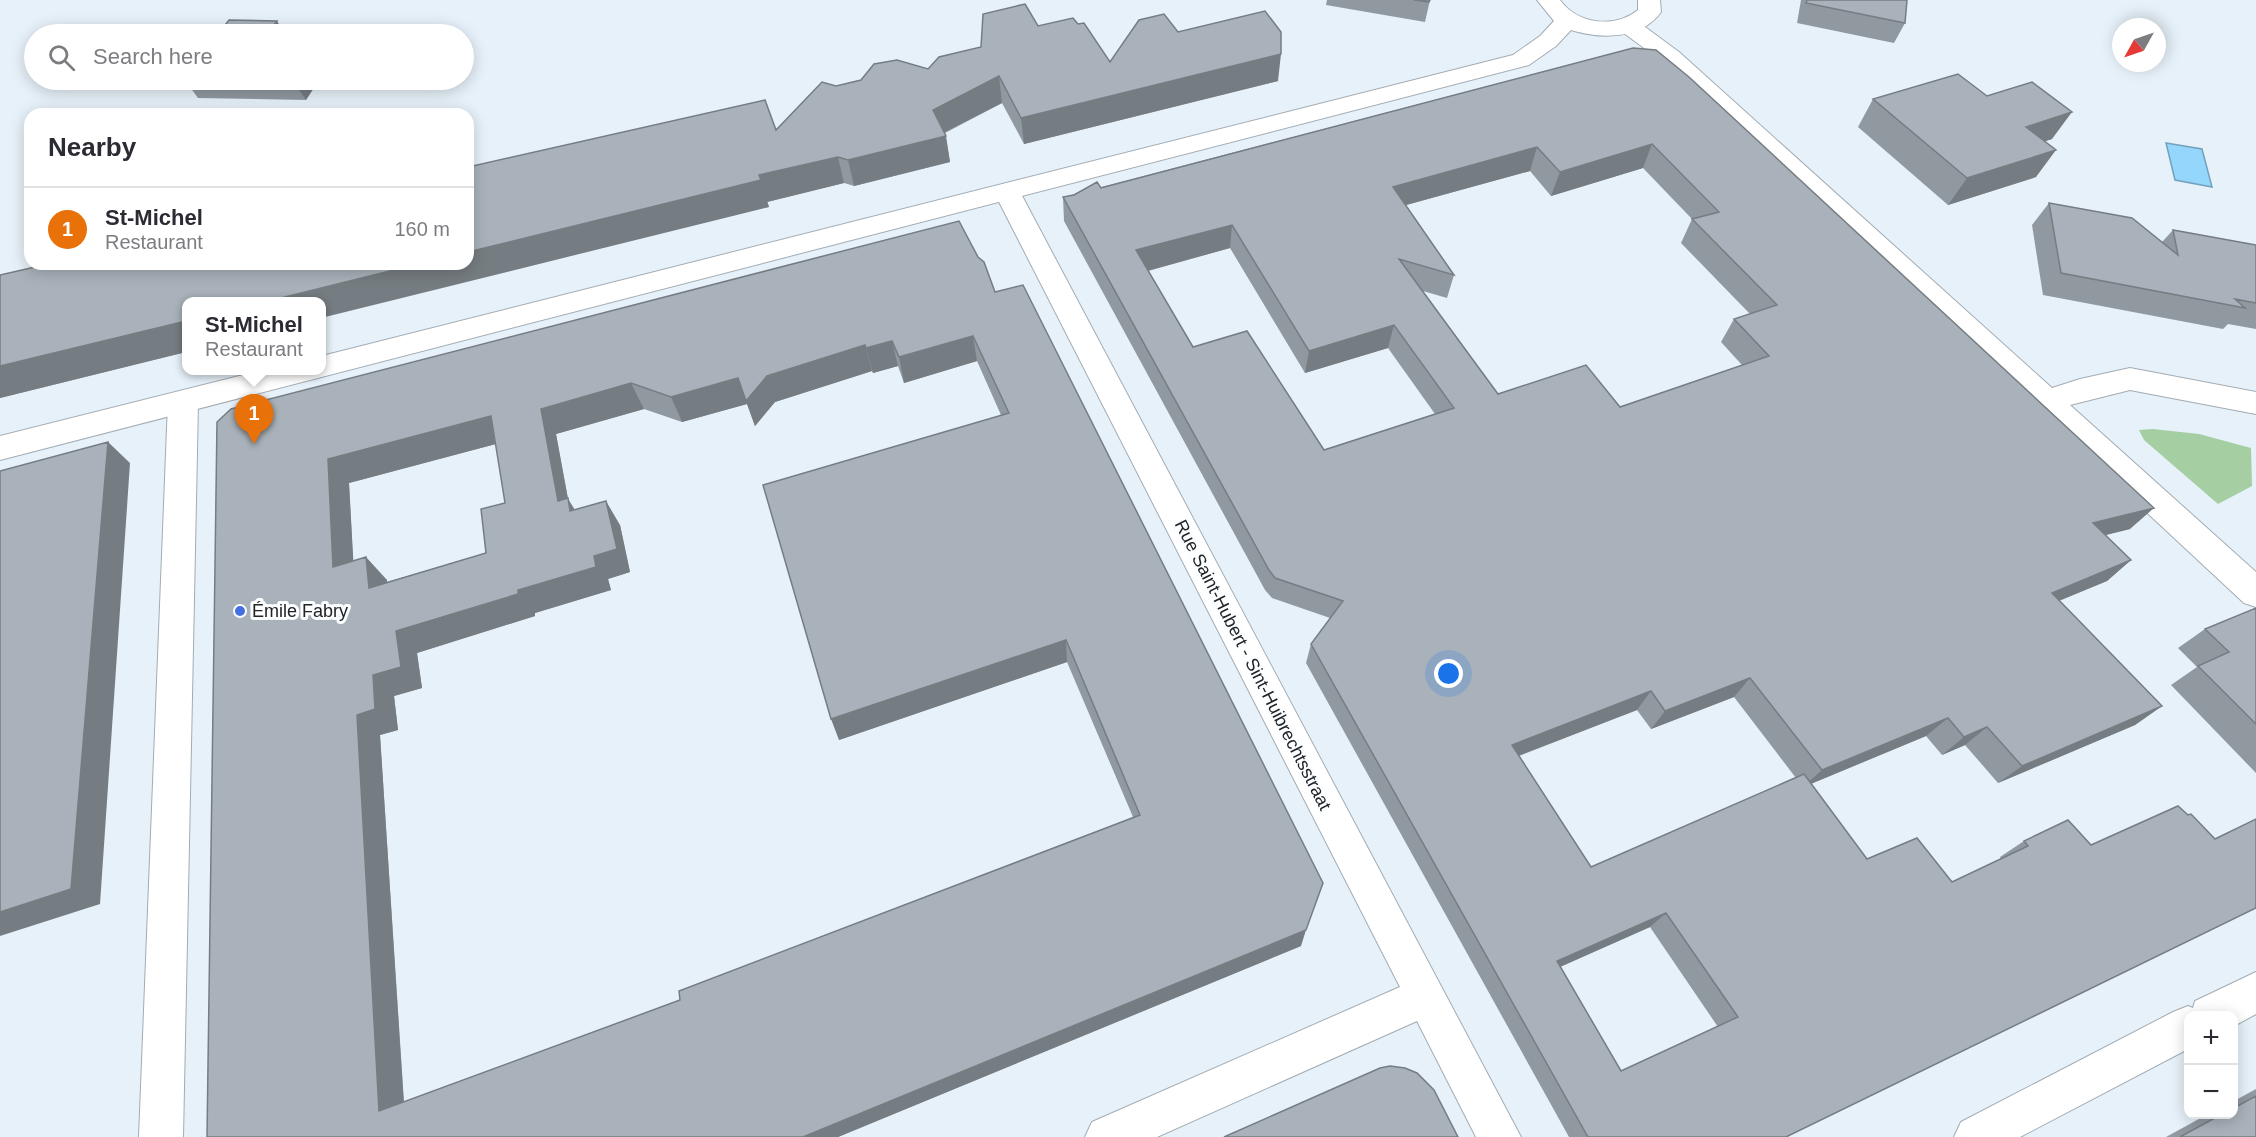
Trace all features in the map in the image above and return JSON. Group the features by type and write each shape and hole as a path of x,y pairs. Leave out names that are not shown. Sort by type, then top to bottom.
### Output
{"street":[{"path":"1548,0 1551,6 1568,19 1599,28 1629,26 1642,20 1649,12 1649,0"},
{"path":"326,366 1521,60 1548,41 1568,19"},
{"path":"1629,26 1671,57 2256,593"},
{"name":"Rue Saint-Hubert - Sint-Huibrechtsstraat","path":"1006,192 1499,1137"},
{"path":"0,448 290,375"},
{"path":"2048,401 2080,390 2130,379 2256,403"},
{"path":"161,1137 183,403"},
{"path":"2220,1011 2256,992"},
{"path":"1107,1137 1425,998"},
{"path":"1976,1137 2184,1029"}],"green space":[{"path":"2153,429 2199,434 2251,448 2252,486 2218,504 2144,440 2139,430"}],"water":[{"path":"2166,143 2202,149 2212,187 2175,180"}],"building":[{"path":"1807,0 1907,0 1905,23 1806,3"},
{"path":"1025,4 1038,26 1073,18 1078,24 1084,23 1110,62 1139,20 1164,14 1178,32 1265,11 1281,32 1281,54 1021,118 999,76 933,110 946,136 848,160 838,157 759,175 761,180 474,251 474,166 765,100 776,130 822,82 836,86 861,80 874,64 897,60 928,69 939,57 981,47 983,14"},
{"path":"229,20 277,21 275,24 226,24"},
{"path":"1633,48 1656,50 1689,77 2154,508 2093,523 2131,560 2052,593 2162,706 2022,766 1987,727 1964,737 1948,718 1822,770 1750,678 1665,711 1651,691 1512,745 1591,867 1804,774 1867,859 1917,838 1952,882 2028,846 2024,841 2068,820 2091,845 2178,806 2188,815 2191,814 2215,839 2256,819 2256,908 1786,1137 1588,1137 1311,644 1343,601 1275,578 1269,570 1063,197 1074,195 1097,182 1101,188","holes":["1652,144 1719,212 1692,219 1777,305 1734,319 1769,356 1620,407 1586,365 1498,394 1399,259 1454,275 1393,187 1537,147 1560,172","1232,225 1309,351 1394,325 1454,408 1324,450 1247,331 1193,347 1136,250","1666,913 1738,1017 1621,1071 1557,961"]},
{"path":"1958,74 1987,96 2032,82 2072,112 2026,127 2056,150 1967,178 1873,99"},
{"path":"2049,203 2132,218 2178,255 2173,230 2256,245 2256,303 2235,299 2245,308 2061,273"},
{"path":"959,221 978,257 984,262 995,292 1023,285 1323,883 1306,930 803,1137 207,1137 217,422 231,409","holes":["973,336 1009,413 763,485 831,719 1066,640 1140,815 679,991 680,1000 379,1111 357,715 375,709 373,675 401,667 396,631 518,594 518,590 596,567 594,556 617,549 606,501 570,511 568,498 558,501 541,409 631,383 671,397 738,378 746,401 767,376 865,345 866,348 892,341 899,357","491,416 505,503 481,509 486,553 369,588 366,557 333,567 328,459"]},
{"path":"24,270 394,270 285,297 182,297 182,322 0,366 0,275"},
{"path":"108,442 71,889 0,912 0,471"},
{"path":"2256,608 2256,724 2198,666 2229,652 2205,629"},
{"path":"1390,1066 1405,1068 1417,1073 1434,1090 1458,1137 1224,1137 1380,1068"},
{"path":"2256,1096 2256,1137 2180,1137 2213,1119 2238,1119 2238,1106"}],"place":[{"name":"St-Michel","path":"254,444"},
{"name":"Émile Fabry","path":"240,611"}]}
